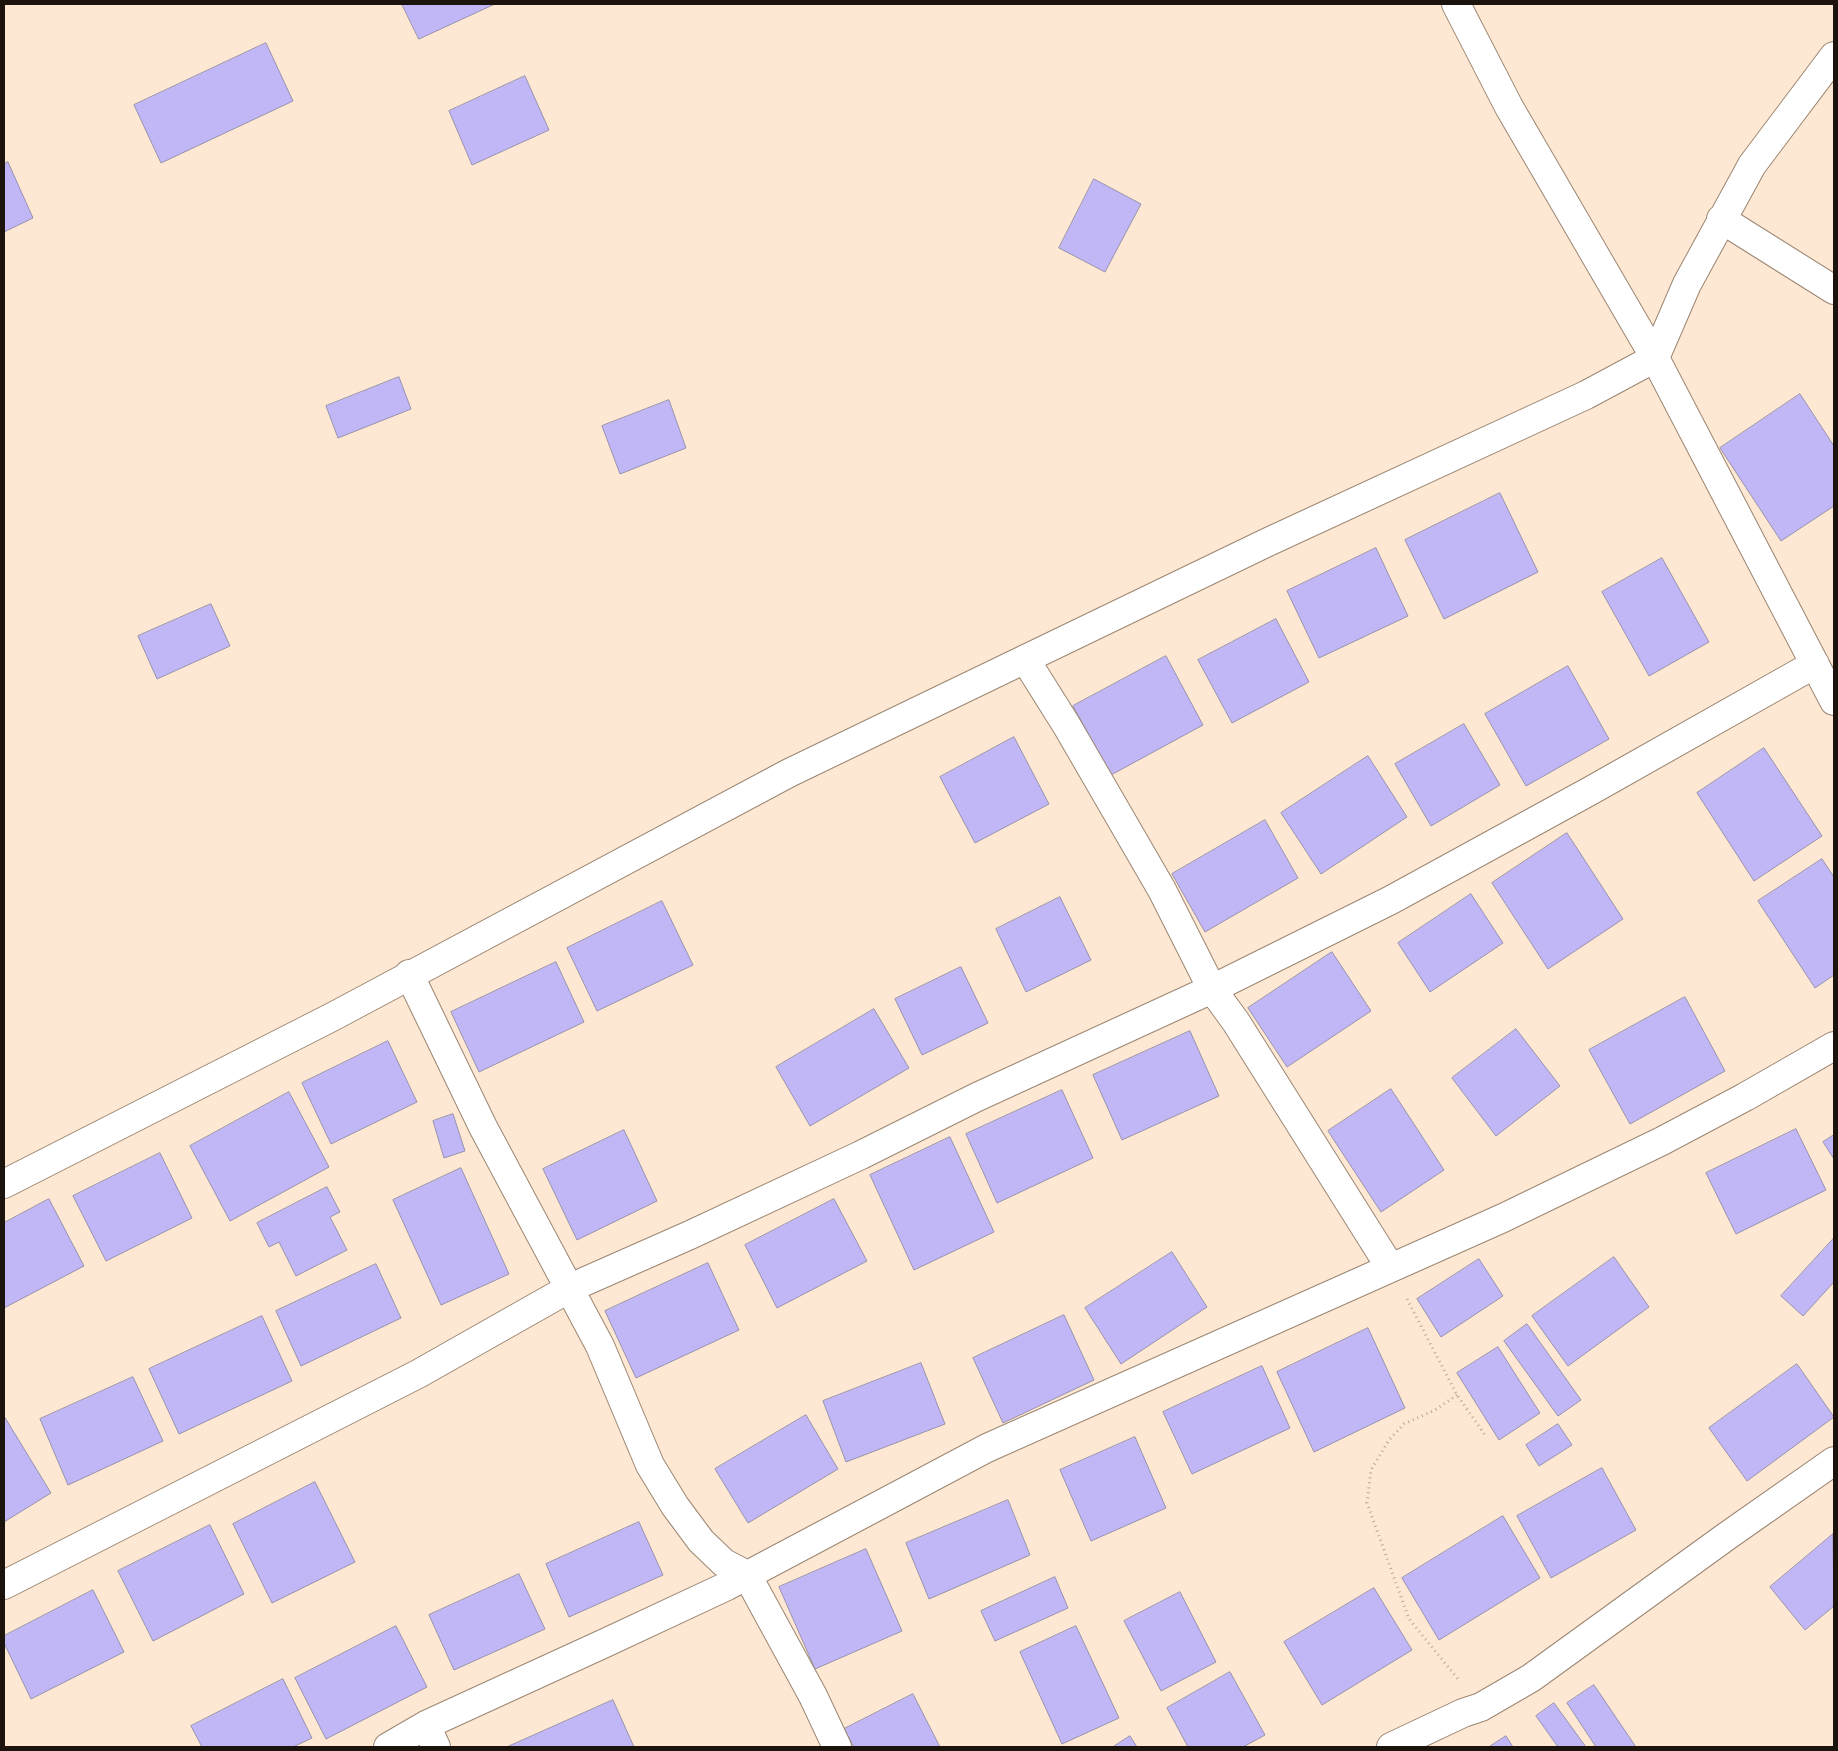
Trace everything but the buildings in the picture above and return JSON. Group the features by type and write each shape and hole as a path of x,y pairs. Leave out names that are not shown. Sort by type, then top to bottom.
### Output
{"street":[{"path":"1456,4 1508,107 1655,358 1834,701"},
{"path":"4,1184 334,1016 409,974 789,773 1277,538 1586,395 1655,358 1687,284 1752,165 1834,56"},
{"path":"1721,219 1834,290"},
{"path":"1025,659 1067,726 1162,890 1212,989 1246,1039 1390,1267"},
{"path":"4,1585 418,1374 570,1288 700,1231 861,1155 977,1098 1212,989 1391,900 1815,664"},
{"path":"409,974 483,1127 600,1346 650,1465 675,1506 700,1541 724,1563 747,1575 813,1696 837,1747"},
{"path":"388,1747 431,1736 614,1639 747,1575 987,1448 1503,1218 1662,1141 1745,1097 1834,1046"},
{"path":"1391,1747 1481,1706 1530,1678 1834,1461"}],"path":[{"path":"1390,1267 1457,1395 1485,1435"},
{"path":"1457,1395 1435,1410 1404,1424 1389,1440 1371,1470 1368,1503 1410,1619 1481,1706"}]}
